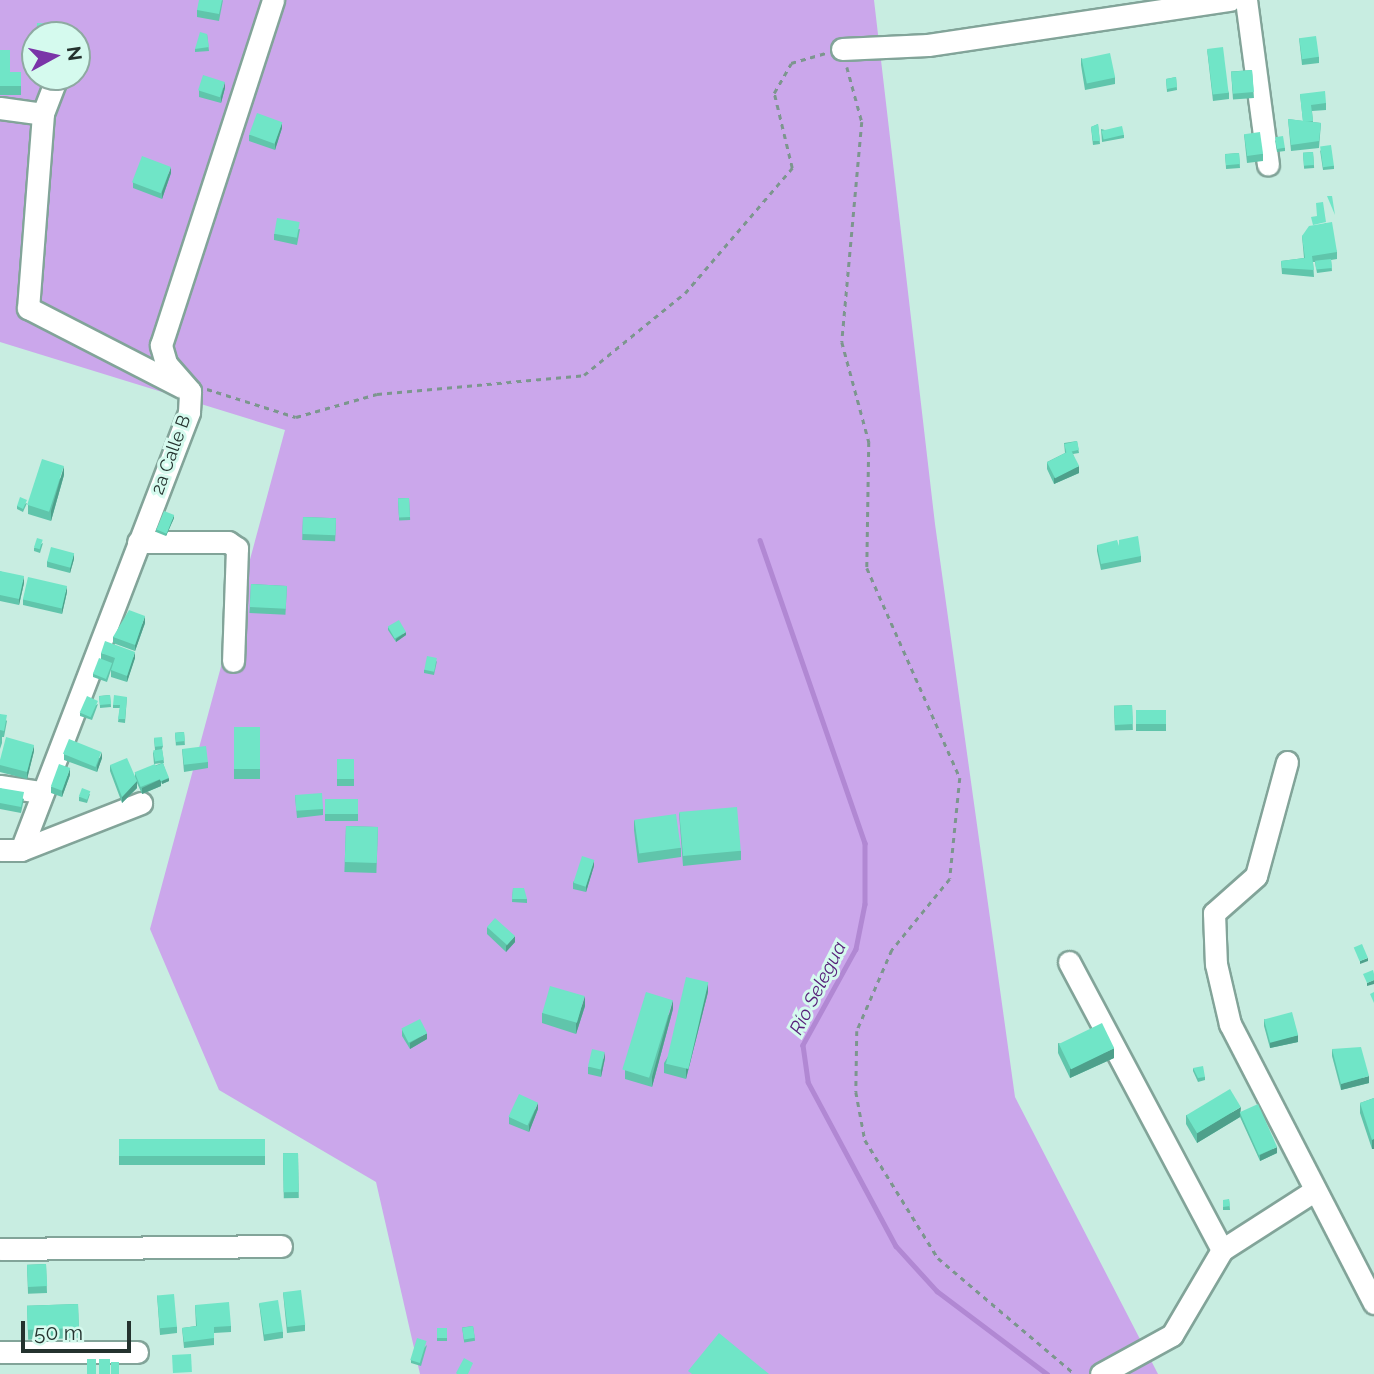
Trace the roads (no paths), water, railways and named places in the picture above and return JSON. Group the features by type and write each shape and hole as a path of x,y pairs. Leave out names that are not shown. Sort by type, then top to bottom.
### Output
{"street":[{"name":"2a Calle B","path":"11,850 40,792 188,412 190,391 166,363 161,345 273,0"},
{"path":"842,49 928,45 1230,0"},
{"path":"1246,0 1268,166"},
{"path":"52,91 43,114 28,308 190,391"},
{"path":"0,108 43,114"},
{"path":"138,542 228,542 237,548 233,662"},
{"path":"1287,762 1259,869 1212,920 1230,1024 1374,1303"},
{"path":"0,786 40,792"},
{"path":"11,850 141,803"},
{"path":"1069,962 1222,1250"},
{"path":"1101,1374 1172,1335 1222,1250 1314,1191"},
{"path":"0,1249 281,1246"},
{"path":"0,1352 137,1352"}],"waterway":[{"name":"Río Selegua","path":"760,540 865,843 865,904 856,949 803,1045 808,1082 896,1246 937,1291 1047,1374"}]}
